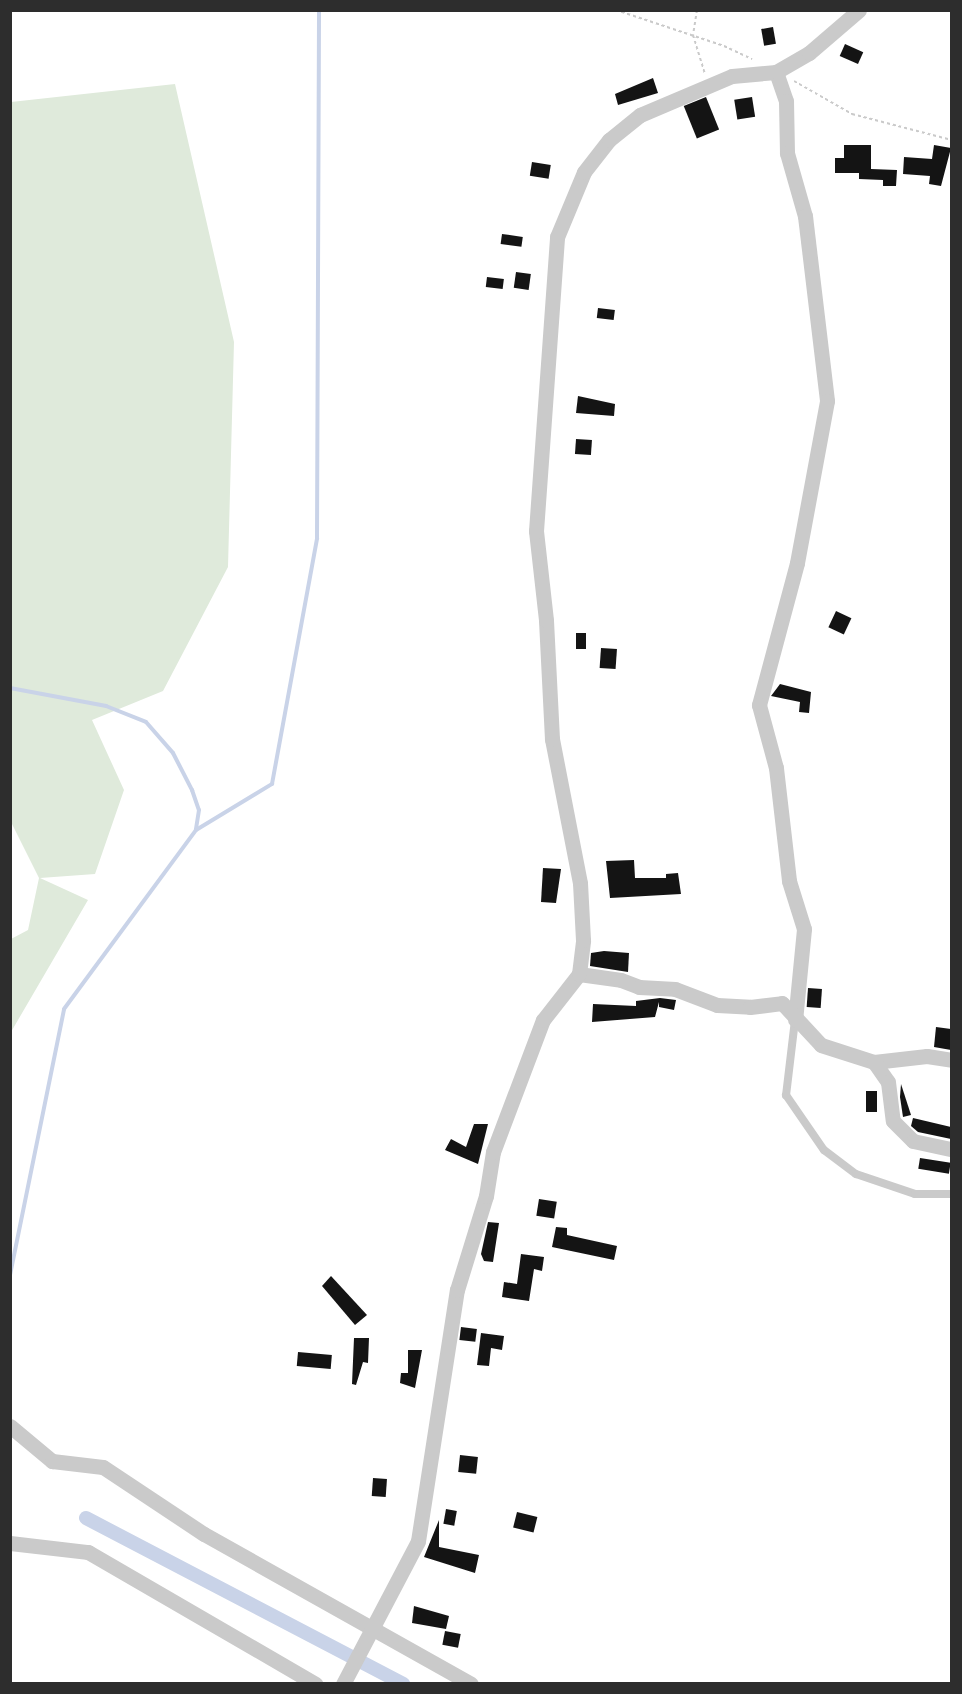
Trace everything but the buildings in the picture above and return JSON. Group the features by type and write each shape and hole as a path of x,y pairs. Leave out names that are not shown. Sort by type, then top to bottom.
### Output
{"street":[{"path":"344,1681 418,1541 457,1290 486,1196 493,1152 543,1020 579,974 583,940 580,883 552,739 536,531 557,237 584,172 609,140 640,115 732,76 776,72 809,53 859,10"},
{"path":"776,72 786,101 787,153 805,216 827,401 797,563 759,705 777,780 789,881 804,929 795,1020"},
{"path":"579,974 621,980 639,987 675,989 717,1005 750,1007 783,1003 795,1020 821,1045 874,1062 927,1056 951,1060"},
{"path":"874,1062 888,1082 894,1121 913,1141 951,1149"},
{"path":"10,1426 52,1461 103,1467 204,1534 471,1683"},
{"path":"10,1543 88,1552 316,1683"}],"lane":[{"path":"795,1020 786,1095 824,1150 856,1174 915,1194 951,1194"}],"path":[{"path":"616,10 693,35 755,61"},
{"path":"697,10 693,35 708,85"},
{"path":"776,72 852,114 951,140"}],"green space":[{"path":"175,84 234,342 228,567 163,691 92,720 124,790 95,874 40,878 88,900 11,1032 11,939 28,930 39,878 10,820 11,102"}],"waterway":[{"path":"10,1275 64,1009 196,830 272,784 317,538 319,10"},
{"path":"10,688 106,706 146,722 173,753 192,790 199,810 196,830"},
{"path":"86,1518 403,1684"}]}
